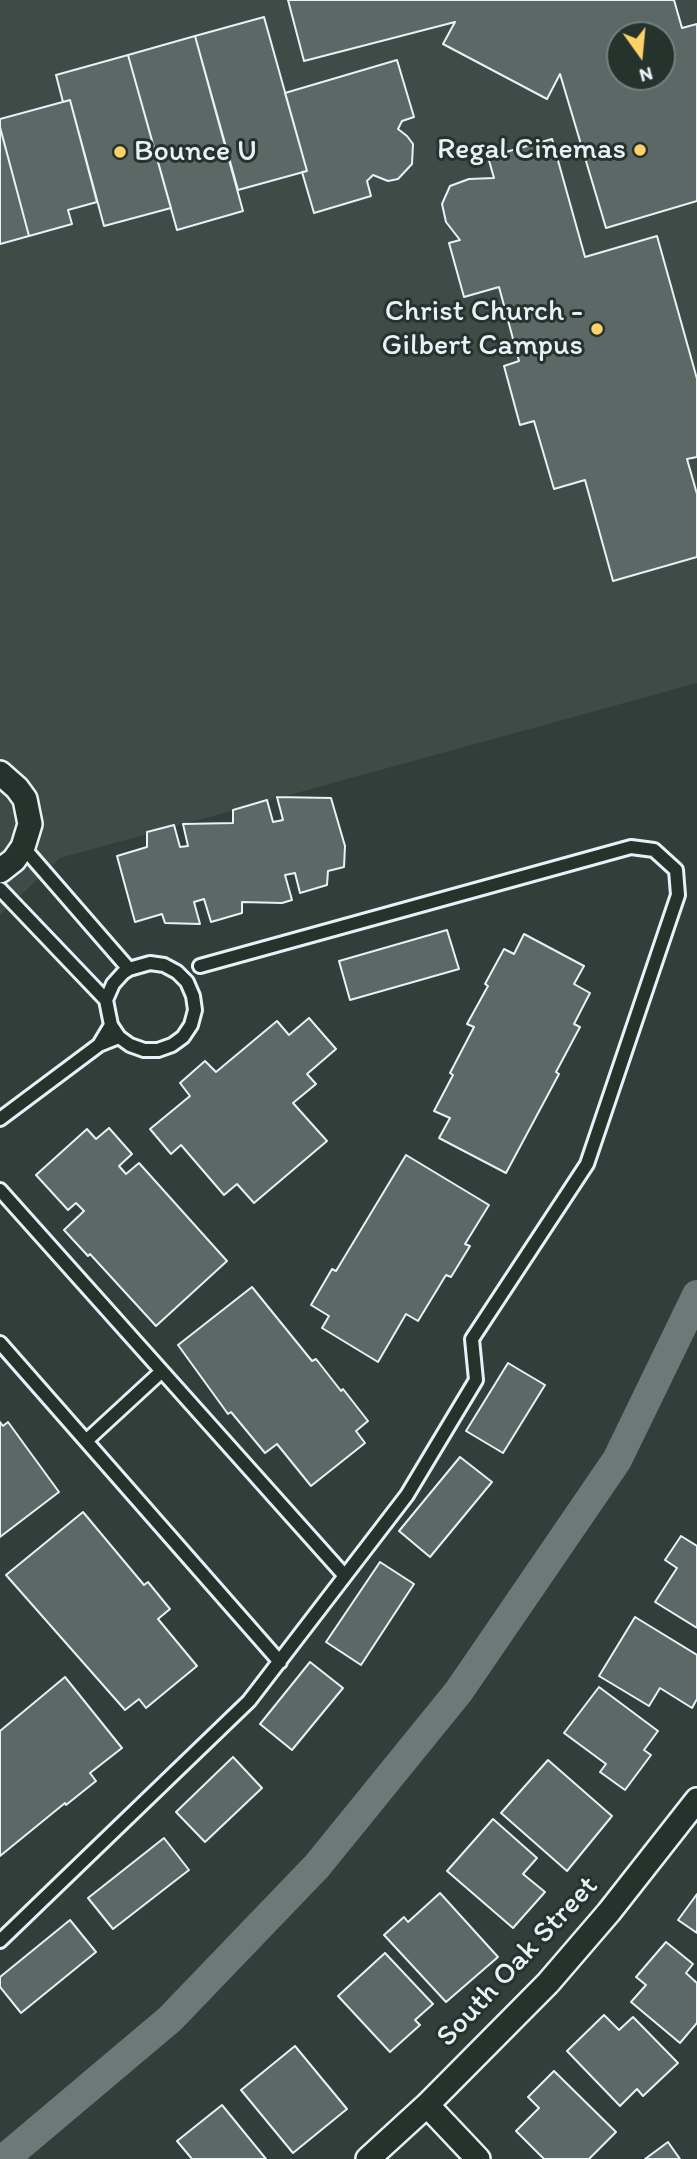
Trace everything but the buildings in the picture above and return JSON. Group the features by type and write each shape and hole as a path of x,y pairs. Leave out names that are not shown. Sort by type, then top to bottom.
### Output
{"street":[{"path":"0,774 18,788 25,799 30,824 23,848 15,860 0,871"},
{"name":"South Oak Street","path":"368,2159 427,2105 548,1983 609,1912 697,1800"},
{"path":"427,2105 478,2159"}],"lane":[{"path":"0,1941 249,1701 407,1495 476,1380 472,1339 587,1164 678,895 676,870 654,850 631,847 177,972"},
{"path":"23,848 129,969"},
{"path":"0,889 106,1000 111,1026 119,1037 130,1045 144,1050 158,1050 172,1045 183,1037 191,1025 195,1010 187,982 164,965 150,963 129,969 113,984 106,1000"},
{"path":"187,982 200,966"},
{"path":"99,1045 111,1026"},
{"path":"0,1119 99,1045 119,1037"},
{"path":"0,1190 345,1576"},
{"path":"0,1343 280,1661"},
{"path":"86,1441 162,1371"}],"shaded area":[{"path":"0,0 697,0 697,683 60,858 0,915"}],"waterway":[{"path":"4,2159 170,2019 317,1866 459,1691 617,1460 697,1295"}],"place":[{"name":"Regal Cinemas","path":"640,150"},
{"name":"Bounce U","path":"120,152"},
{"name":"Christ Church - Gilbert Campus","path":"597,329"}]}
